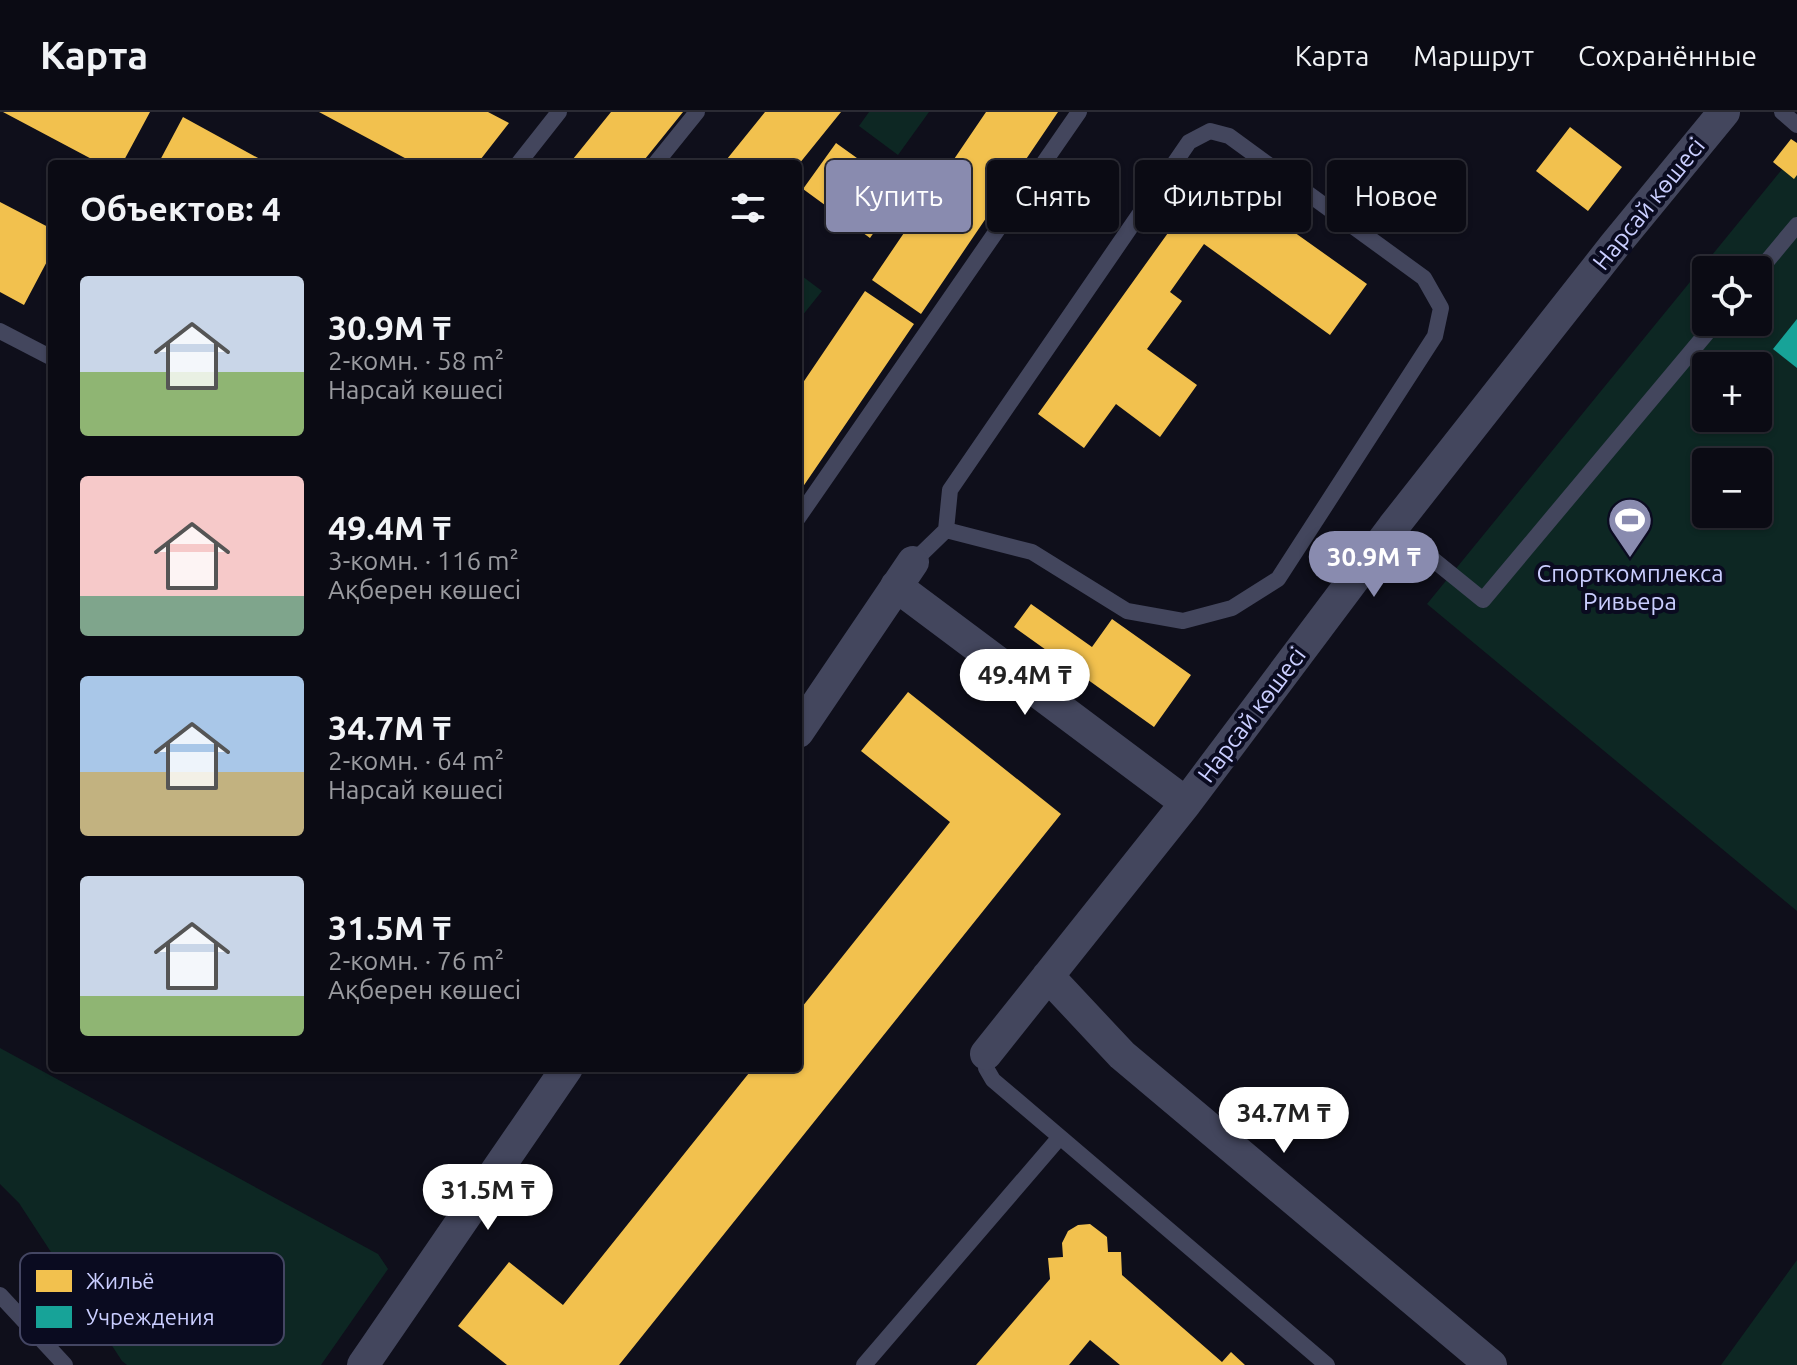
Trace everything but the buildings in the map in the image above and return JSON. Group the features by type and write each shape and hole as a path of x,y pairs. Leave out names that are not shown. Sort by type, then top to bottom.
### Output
{"street":[{"name":"Нарсай көшесі","path":"986,1054 1186,803 1393,527 1614,246 1724,112"},
{"path":"802,726 905,574 1186,803"},
{"path":"1048,976 1122,1055 1491,1365"},
{"path":"363,1365 564,1072"}],"lane":[{"path":"521,160 559,112"},
{"path":"658,160 697,112"},
{"path":"802,512 1079,112"},
{"path":"1782,112 1797,125"},
{"path":"905,574 946,530 950,490 1189,142 1210,131 1229,136 1424,278 1441,308 1435,336 1278,579 1232,608 1183,621 1127,611 1032,552 946,530"},
{"path":"1771,256 1797,225"},
{"path":"0,331 48,356"},
{"path":"1393,527 1483,600 1704,336"},
{"path":"986,1054 986,1068 993,1080 1327,1365"},
{"path":"864,1365 1060,1137"},
{"path":"0,1295 20,1317"},
{"path":"46,1345 65,1365"}],"green space":[{"path":"869,112 929,112 898,155 859,126"},
{"name":"Спорткомплекса Ривьера","path":"1797,151 1797,911 1427,604 1692,280 1692,336 1772,336 1772,256 1711,256"},
{"path":"802,276 822,291 802,316"},
{"path":"0,1048 378,1254 388,1269 321,1365 127,1365 112,1345 284,1345 284,1253 52,1253 19,1203 0,1184"},
{"path":"1797,1260 1797,1365 1721,1365"}],"place":[{"name":"Спорткомплекса Ривьера","path":"1630,559"}]}
